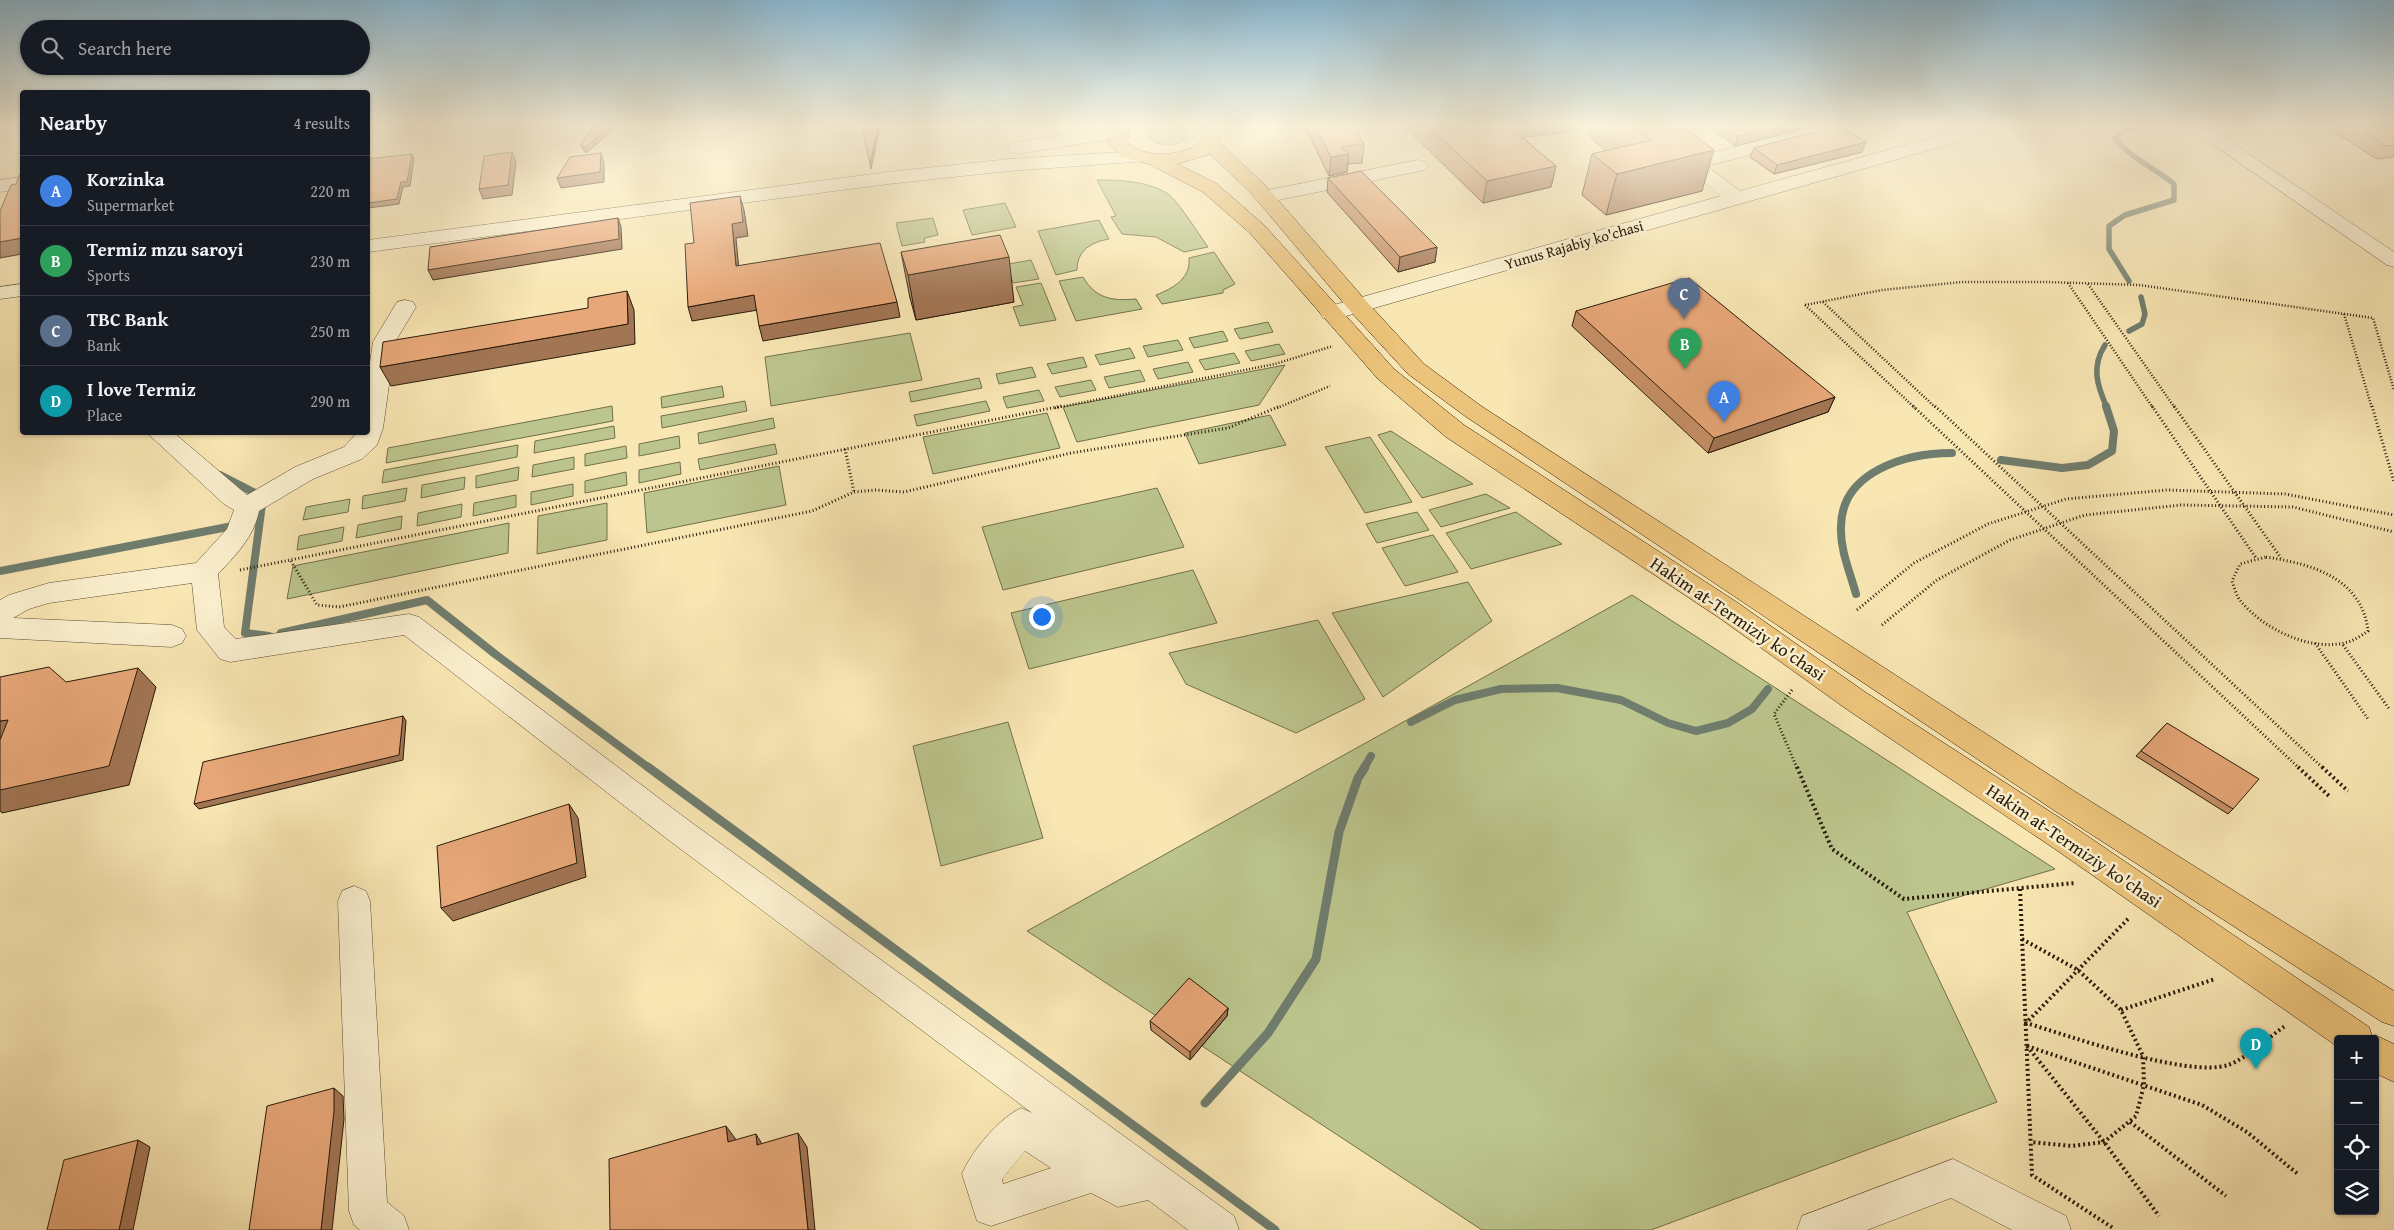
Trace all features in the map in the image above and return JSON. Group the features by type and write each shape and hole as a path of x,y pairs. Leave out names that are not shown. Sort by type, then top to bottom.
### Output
{"main road":[{"name":"Hakim at-Termiziy ko'chasi","path":"1202,184 1210,188 1257,229 1386,374 1455,431 1728,610 1855,700 2066,839 2350,1035"},
{"name":"Hakim at-Termiziy ko'chasi","path":"1253,184 1359,307 1416,369 1473,411 2063,800 2394,1010"},
{"path":"2379,1055 2394,1065"}],"street":[{"path":"370,231 737,184"},
{"path":"370,246 840,184"},
{"path":"1264,197 1327,184"},
{"path":"1718,184 1736,199"},
{"name":"Yunus Rajabiy ko'chasi","path":"1332,314 1787,184"},
{"path":"2282,184 2394,261"},
{"path":"0,279 20,276"},
{"path":"0,293 20,290"},
{"path":"370,432 384,342 405,307"},
{"path":"161,435 234,498 245,517"},
{"path":"369,435 363,446 353,453 304,473 245,517 219,572 211,630 230,651 409,624 682,832 1220,1230"},
{"path":"0,613 19,602 49,593 219,572"},
{"path":"0,628 172,636"},
{"path":"354,901 368,1211 390,1230"},
{"path":"1094,1173 1118,1188 1153,1180"},
{"path":"1816,1230 1952,1178 2052,1230"}],"path":[{"path":"2328,796 1805,305 1882,290 1962,282 2068,282 2139,285 2373,318 2394,390"},
{"path":"2068,282 2257,558"},
{"path":"2087,283 2281,558"},
{"path":"1823,302 2348,792"},
{"path":"2344,314 2394,482"},
{"path":"219,572 291,561 1275,364 1354,339"},
{"path":"291,561 317,605 339,607 812,511 854,492 876,490 904,492 1071,453 1228,428 1330,386"},
{"path":"845,449 854,492"},
{"path":"1857,610 1914,563 1988,524 2066,499 2166,490 2285,494 2394,515"},
{"path":"1882,625 1937,580 2010,540 2085,515 2181,505 2293,507 2394,532"},
{"path":"2281,558 2309,566 2331,576 2349,589 2362,603 2369,618 2368,630 2359,640 2343,645 2314,643 2277,630 2257,617 2242,603 2234,589 2232,576 2238,566 2249,559 2281,558"},
{"path":"2314,643 2368,719"},
{"path":"2343,645 2390,710"},
{"path":"1792,690 1774,714 1832,849 1904,899 2075,883"},
{"path":"2020,889 2032,1175 2113,1228"},
{"path":"2026,1023 2128,919"},
{"path":"2022,938 2078,970 2121,1010 2143,1056 2144,1085 2136,1116 2104,1142 2072,1146 2031,1142"},
{"path":"2121,1010 2216,979"},
{"path":"2026,1023 2143,1056 2190,1066 2227,1066 2285,1026"},
{"path":"2027,1046 2202,1105 2247,1132 2299,1175"},
{"path":"2027,1046 2104,1142 2159,1216"},
{"path":"2130,1122 2226,1196"}],"green space":[{"path":"1099,184 1152,186 1173,198 1208,247 1184,252 1156,237 1122,234 1111,217 1116,216"},
{"path":"1005,203 1016,227 972,235 963,210"},
{"path":"933,218 938,235 924,238 925,242 902,246 896,223"},
{"path":"1099,220 1109,239 1097,242 1087,248 1080,257 1077,270 1056,275 1038,231"},
{"path":"1214,252 1235,284 1223,290 1223,293 1162,304 1156,295 1169,289 1184,277 1189,265 1189,258"},
{"path":"1031,260 1039,279 1013,283 1010,274 919,280"},
{"path":"1083,277 1093,290 1099,294 1119,300 1136,299 1142,309 1076,321 1059,281"},
{"path":"1041,283 1056,320 1020,326 1013,307 1023,305 1016,287"},
{"path":"1268,322 1273,332 1240,339 1234,329"},
{"path":"1223,331 1228,341 1194,348 1189,338"},
{"path":"910,333 922,380 771,406 765,357"},
{"path":"1178,340 1183,350 1148,357 1143,346"},
{"path":"1279,344 1285,354 1251,361 1245,351"},
{"path":"1130,348 1135,358 1100,365 1095,355"},
{"path":"1234,353 1240,363 1205,370 1199,360"},
{"path":"1083,357 1087,367 1052,374 1047,364"},
{"path":"1188,362 1193,372 1158,379 1153,369"},
{"path":"1285,365 1259,405 1077,442 1063,407"},
{"path":"1032,367 1036,377 999,384 996,374"},
{"path":"1140,370 1145,381 1109,388 1104,377"},
{"path":"979,378 982,388 911,402 909,392"},
{"path":"1091,380 1096,390 1060,397 1055,387"},
{"path":"722,386 724,397 662,408 661,397"},
{"path":"1039,390 1044,401 1007,408 1003,397"},
{"path":"745,401 747,411 662,428 661,416"},
{"path":"986,401 990,411 917,426 914,415"},
{"path":"612,406 613,421 386,463 388,448"},
{"path":"1047,413 1060,448 933,474 923,437"},
{"path":"1270,415 1286,445 1199,464 1185,433"},
{"path":"773,418 775,428 699,444 698,433"},
{"path":"614,426 615,438 534,453 535,441"},
{"path":"1391,431 1473,484 1422,498 1378,435"},
{"path":"679,436 680,448 639,456 639,444"},
{"path":"1370,437 1412,502 1365,513 1325,447"},
{"path":"775,444 777,454 700,470 698,459"},
{"path":"518,445 517,457 382,483 384,470"},
{"path":"626,446 627,458 585,466 585,454"},
{"path":"574,457 574,469 532,477 533,465"},
{"path":"680,462 681,474 639,483 639,470"},
{"path":"779,466 786,505 647,533 644,493"},
{"path":"519,467 518,480 476,488 476,476"},
{"path":"626,472 627,485 585,493 585,481"},
{"path":"465,477 464,489 421,498 422,485"},
{"path":"573,484 573,496 531,505 531,492"},
{"path":"407,488 405,501 362,509 363,496"},
{"path":"1157,488 1184,547 1003,590 982,527"},
{"path":"1486,494 1510,508 1441,527 1429,510"},
{"path":"516,495 516,507 473,516 474,503"},
{"path":"350,499 348,512 303,520 306,507"},
{"path":"607,503 607,540 537,554 538,516"},
{"path":"462,504 461,517 417,526 418,513"},
{"path":"1417,512 1429,530 1377,543 1366,524"},
{"path":"1516,512 1562,544 1471,569 1446,533"},
{"path":"402,516 401,529 356,538 358,525"},
{"path":"509,523 508,553 287,599 293,566"},
{"path":"344,527 342,541 297,550 299,536"},
{"path":"1433,535 1458,572 1405,586 1382,548"},
{"path":"1193,570 1217,623 1029,669 1011,613"},
{"path":"1468,582 1492,621 1383,697 1332,613"},
{"path":"1632,595 2055,869 1907,912 1997,1102 1651,1230 1482,1230 1027,931"},
{"path":"1318,620 1365,699 1296,733 1186,684 1169,653"},
{"path":"1008,722 1043,838 941,866 913,746"}],"building":[{"path":"20,184 20,238 0,242 0,211 11,185"},
{"path":"370,184 400,184 397,199 370,203"},
{"path":"480,184 508,184 508,185 479,189"},
{"path":"1334,184 1374,184 1437,247 1400,257"},
{"path":"740,196 743,222 732,224 736,266 880,243 897,302 759,326 754,295 688,307 685,244 694,243 690,203"},
{"path":"618,218 619,239 428,270 430,247"},
{"path":"1000,235 1009,257 908,275 901,252"},
{"path":"1689,278 1835,397 1714,438 1576,311"},
{"path":"627,291 628,324 380,367 383,342 588,308 588,298"},
{"path":"49,667 66,682 138,668 109,766 0,790 0,740 8,720 0,721 0,677"},
{"path":"403,716 399,755 194,804 203,762"},
{"path":"2167,723 2259,779 2233,809 2141,751"},
{"path":"569,804 577,863 441,908 437,846"},
{"path":"1189,978 1228,1008 1190,1052 1150,1021"},
{"path":"334,1088 334,1111 321,1230 249,1230 267,1106"},
{"path":"726,1126 728,1142 756,1134 757,1145 798,1133 808,1230 610,1230 609,1159"},
{"path":"138,1140 119,1230 47,1230 64,1160"}],"waterway":[{"path":"2129,281 2109,249 2109,226 2125,215 2174,200 2174,184"},
{"path":"2129,331 2142,324 2145,314 2141,297"},
{"path":"2105,345 2098,361 2097,376 2100,392 2107,408"},
{"path":"2001,460 2062,468 2088,465 2112,451 2114,431 2106,406"},
{"path":"1856,594 1841,536 1844,508 1852,492 1864,479 1880,469 1897,462 1934,454 1952,453"},
{"path":"220,475 263,497 245,633 269,636"},
{"path":"0,571 238,525"},
{"path":"281,633 427,600 495,654 649,768"},
{"path":"1411,722 1455,700 1501,689 1557,688 1621,700 1668,723 1696,731 1728,723 1752,709 1768,689"},
{"path":"1364,768 1371,756"},
{"path":"648,767 1275,1230"},
{"path":"1205,1103 1268,1033 1316,959 1339,832 1358,778 1365,767"}],"place":[{"name":"TBC Bank","path":"1684,319"},
{"name":"Termiz mzu saroyi","path":"1685,369"},
{"name":"Korzinka","path":"1724,422"},
{"name":"I love Termiz","path":"2256,1069"}]}
